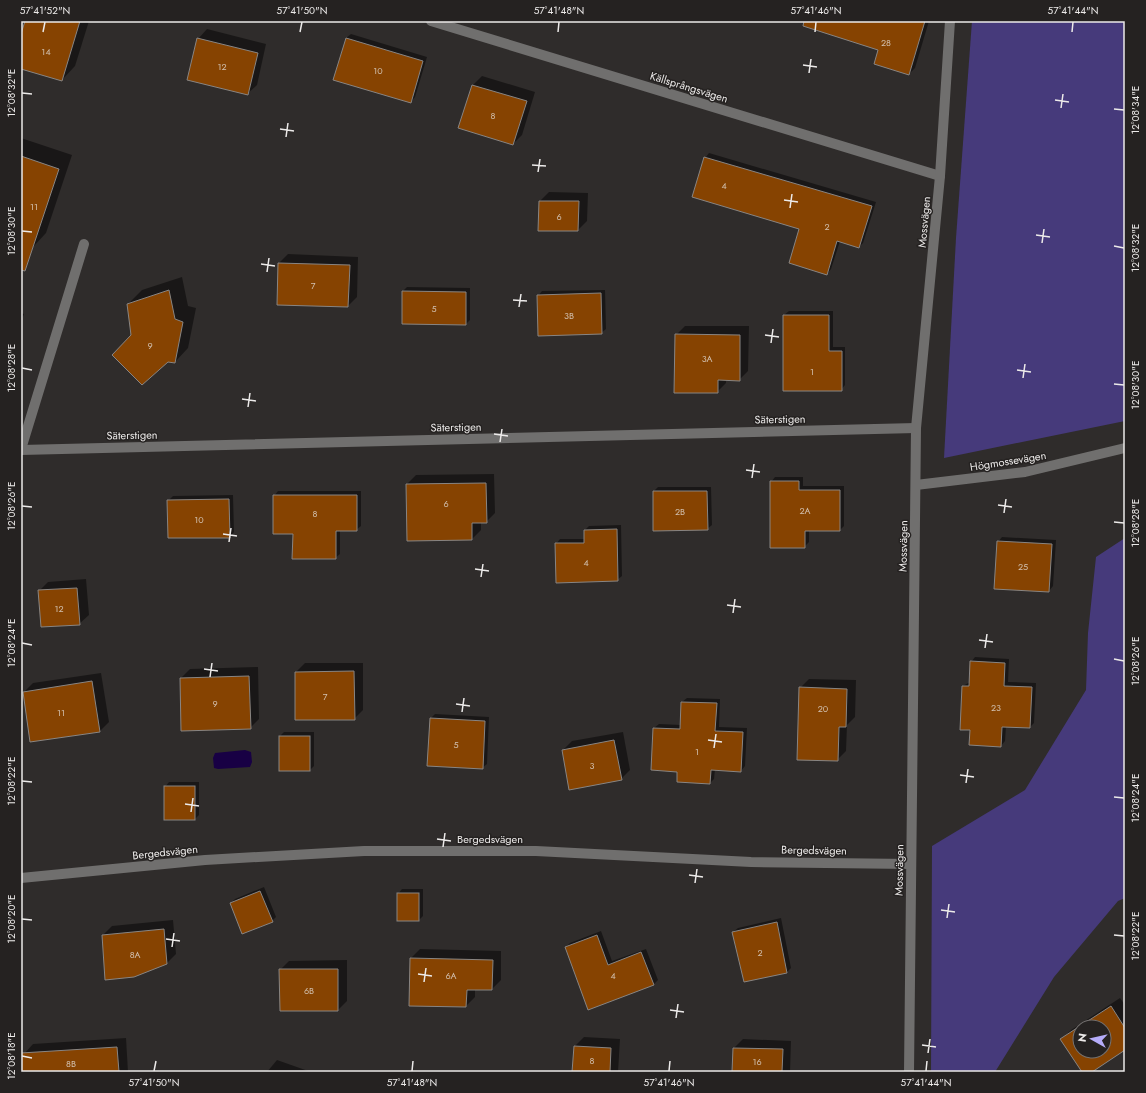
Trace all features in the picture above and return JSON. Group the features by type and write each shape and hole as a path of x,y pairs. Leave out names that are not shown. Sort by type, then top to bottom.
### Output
{"street":[{"name":"Källsprångsvägen","path":"431,21 940,176"},
{"name":"Mossvägen","path":"909,1072 916,428 940,176 950,21"},
{"path":"21,449 84,244"},
{"name":"Säterstigen","path":"21,449 916,428"},
{"name":"Högmossevägen","path":"916,485 1025,472 1125,448"},
{"name":"Bergedsvägen","path":"21,878 206,860 364,851 536,851 751,862 911,864"}],"shaded area":[{"path":"972,21 1125,21 1125,421 944,458 956,238"},
{"path":"1125,538 1125,898 1118,901 1054,977 995,1072 931,1072 932,846 1025,790 1086,690 1088,633 1096,557"},
{"path":"245,750 251,752 252,762 250,767 214,768 213,758 215,753"}],"building":[{"path":"25,21 80,21 62,81 21,69 21,34"},
{"path":"804,21 925,21 909,75 874,64 878,50 803,26"},
{"path":"197,38 258,53 248,95 187,80"},
{"path":"346,38 423,61 411,103 333,80"},
{"path":"472,85 527,101 513,145 458,128"},
{"path":"21,156 59,169 25,271 21,270"},
{"path":"704,157 872,206 859,248 837,241 827,275 789,263 799,229 692,197"},
{"path":"539,201 579,201 578,231 538,231"},
{"path":"278,263 350,265 348,307 277,305"},
{"path":"169,290 175,319 183,322 175,363 168,362 142,385 112,355 131,335 127,304"},
{"path":"402,291 466,292 466,325 402,324"},
{"path":"601,293 602,334 538,336 537,295"},
{"path":"783,315 829,315 829,351 842,351 842,391 783,391"},
{"path":"675,334 740,335 740,381 718,380 718,393 674,393"},
{"path":"770,481 799,481 799,490 840,490 840,531 805,531 805,548 770,548"},
{"path":"486,483 487,523 472,523 472,540 407,541 406,484"},
{"path":"653,491 707,491 708,530 653,531"},
{"path":"273,495 357,495 357,531 336,531 336,559 292,559 293,534 273,534"},
{"path":"229,499 230,538 168,538 167,500"},
{"path":"617,529 618,581 556,583 555,543 584,543 584,530"},
{"path":"997,541 1052,544 1049,592 994,589"},
{"path":"77,588 80,625 41,627 38,590"},
{"path":"970,661 1005,663 1004,686 1032,687 1030,728 1002,727 1001,747 969,745 970,730 960,730 962,686 969,686"},
{"path":"354,671 355,720 295,720 295,672"},
{"path":"249,676 251,729 181,731 180,678"},
{"path":"92,681 100,732 30,742 23,692"},
{"path":"799,687 847,689 846,727 839,727 838,761 797,760"},
{"path":"681,702 717,703 715,731 743,732 741,772 711,770 710,784 677,782 677,772 651,770 653,728 680,729"},
{"path":"430,718 485,721 483,769 427,766"},
{"path":"279,736 310,736 310,771 279,771"},
{"path":"614,740 622,780 569,790 562,750"},
{"path":"164,786 195,786 195,820 164,820"},
{"path":"260,891 273,922 242,934 230,903"},
{"path":"397,893 419,893 419,921 397,921"},
{"path":"777,922 787,973 744,982 732,932"},
{"path":"164,929 167,964 134,977 105,980 102,935"},
{"path":"597,935 608,965 641,952 654,985 588,1010 565,947"},
{"path":"410,958 493,960 492,990 467,990 466,1007 409,1006"},
{"path":"279,969 338,969 338,1011 280,1011"},
{"path":"1111,1006 1125,1028 1125,1050 1112,1059 1112,1019 1091,1019"},
{"path":"1072,1031 1072,1057 1060,1039"},
{"path":"574,1046 611,1048 610,1072 572,1072"},
{"path":"117,1047 119,1072 21,1072 21,1053"},
{"path":"733,1048 783,1049 782,1072 732,1072"},
{"path":"1073,1059 1112,1059 1092,1072 1082,1072"}]}
